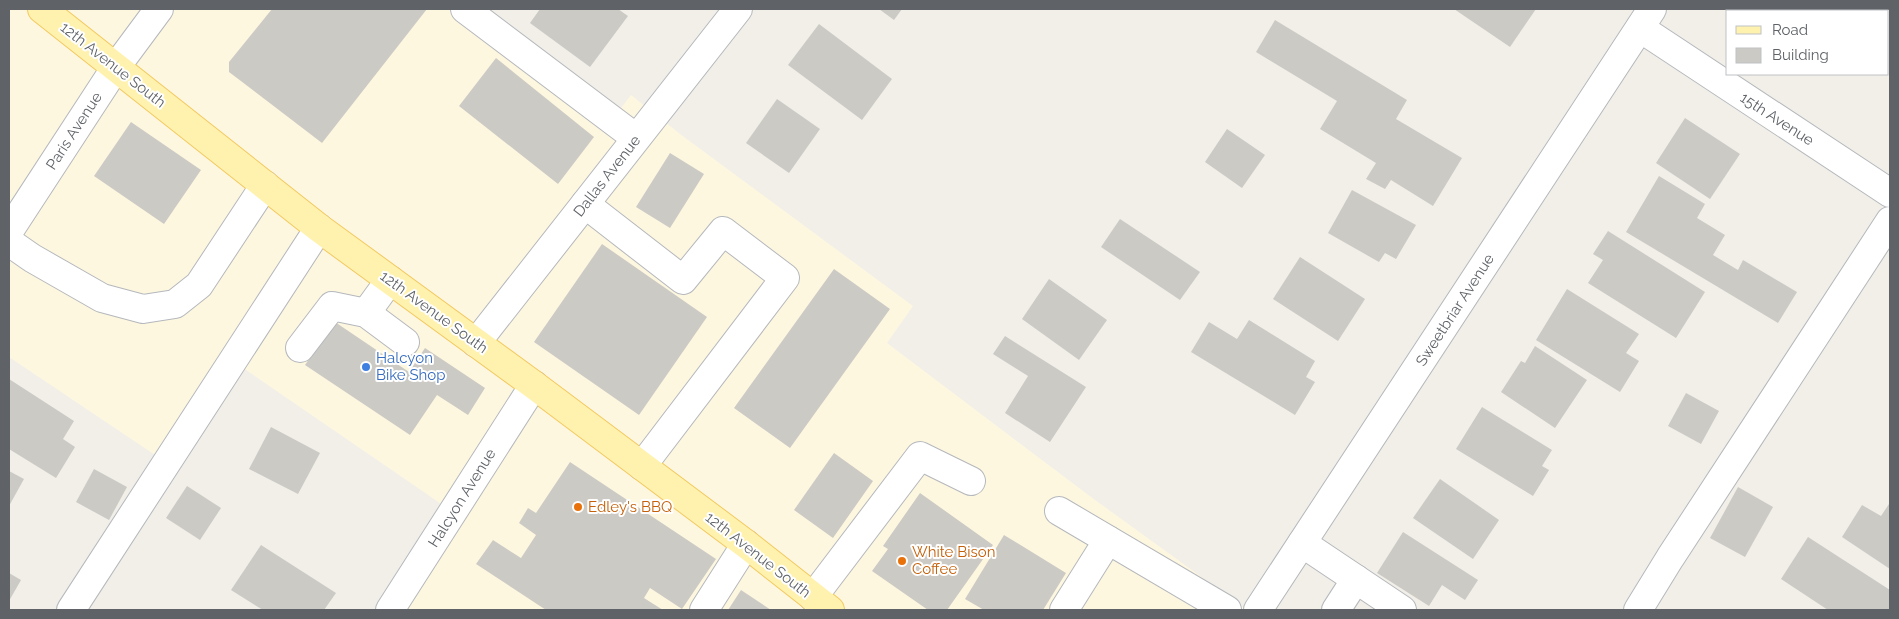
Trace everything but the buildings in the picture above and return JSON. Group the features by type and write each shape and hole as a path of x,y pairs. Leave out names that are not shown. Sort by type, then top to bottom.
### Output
{"main road":[{"name":"12th Avenue South","path":"42,9 319,228 534,385 746,544 822,604"}],"street":[{"name":"Paris Avenue","path":"9,231 116,67 158,9"},
{"path":"465,9 636,138"},
{"name":"Dallas Avenue","path":"476,343 738,9"},
{"name":"15th Avenue","path":"1646,18 1890,193"},
{"name":"Sweetbriar Avenue","path":"1258,610 1646,18"},
{"path":"9,242 32,258 102,298 143,310 175,304 199,285 265,185"},
{"path":"585,204 684,280 723,231 785,278 642,466"},
{"path":"1638,610 1890,222"},
{"path":"71,610 319,228"},
{"path":"366,313 390,280"},
{"path":"300,348 332,306 366,313 405,342"},
{"name":"Halcyon Avenue","path":"390,610 534,385"},
{"path":"822,604 920,456 971,481"},
{"path":"1058,512 1227,610"},
{"path":"1064,610 1108,540"},
{"path":"704,610 746,544"},
{"path":"1302,544 1402,610"},
{"path":"1336,610 1356,579"}],"shaded area":[{"path":"9,9 465,9 612,120 631,95 680,134 913,306 887,343 1091,497 1247,610 390,610 453,512 233,361 167,463 9,357"}],"place":[{"name":"Halcyon Bike Shop","path":"366,367"},
{"name":"Edley's BBQ","path":"578,507"},
{"name":"White Bison Coffee","path":"902,561"}]}
